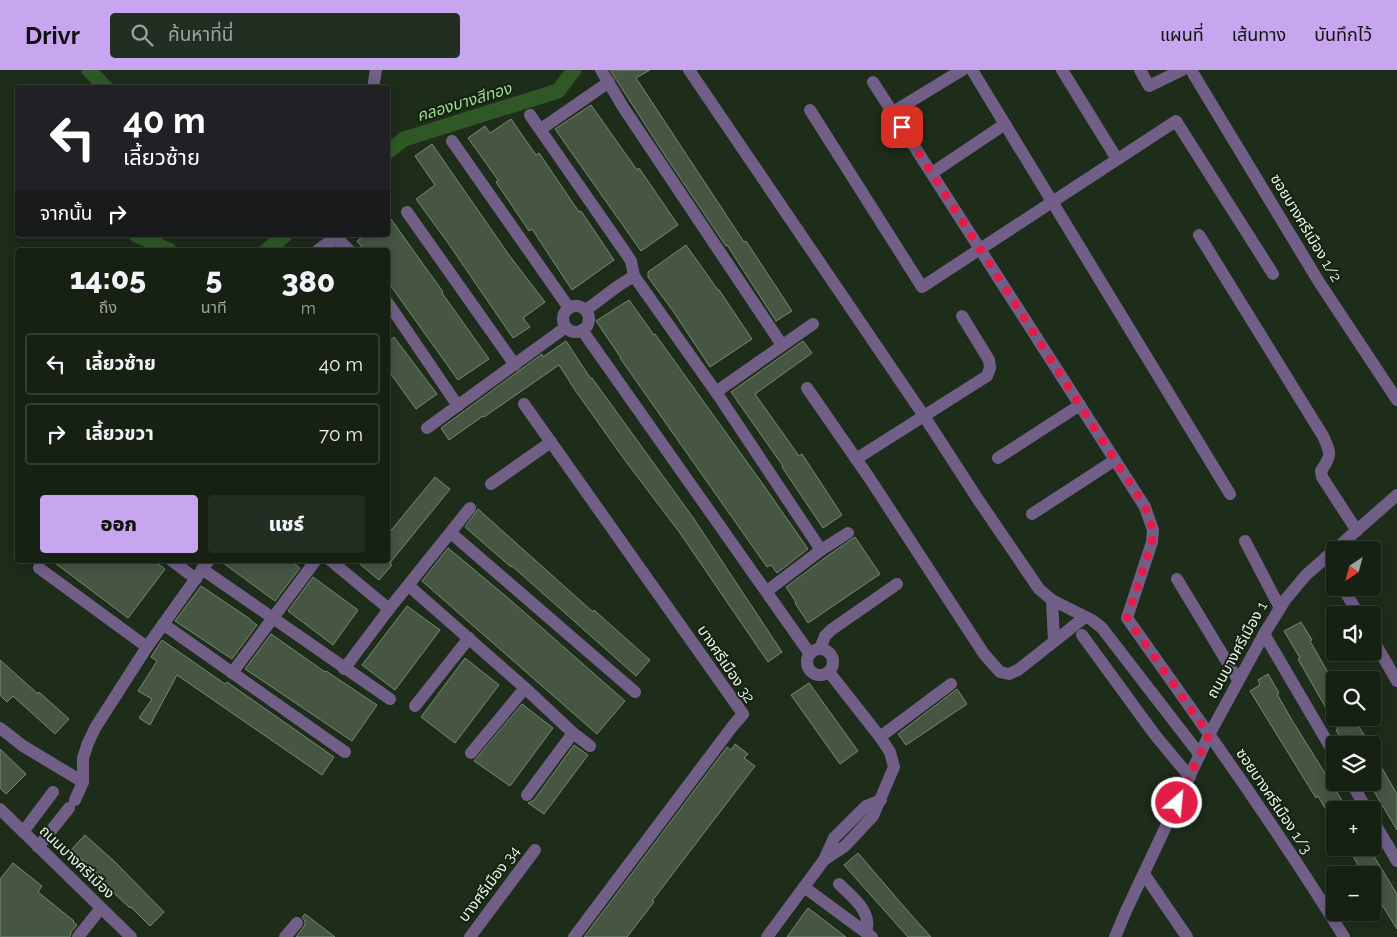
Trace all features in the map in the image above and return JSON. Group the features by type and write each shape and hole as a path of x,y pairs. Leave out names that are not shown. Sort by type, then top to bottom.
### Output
{"street":[{"path":"374,85 376,70"},
{"path":"601,70 623,107 782,346"},
{"path":"689,70 1039,589 1052,600 1092,620 1102,628 1200,755"},
{"path":"893,112 962,70"},
{"path":"972,70 1230,494"},
{"path":"1062,70 1117,159"},
{"path":"1140,70 1149,86 1182,70"},
{"name":"ซอยบางศรีเมือง 1/2","path":"1191,70 1319,282 1397,400"},
{"path":"541,129 609,82"},
{"path":"873,82 1115,460 1032,514"},
{"path":"810,110 922,287 1176,120 1273,274"},
{"path":"530,115 631,261 634,276 716,392 821,550"},
{"path":"932,173 1005,124"},
{"path":"452,141 569,308"},
{"path":"407,212 515,365"},
{"path":"1199,235 1324,436 1330,458 1320,471 1322,477 1357,531"},
{"path":"320,248 328,242 337,240 347,248"},
{"path":"586,310 634,276"},
{"path":"390,306 458,406"},
{"path":"580,306 586,310 590,319 586,328 574,331 566,327 564,314 569,308 580,306"},
{"path":"856,459 987,376 990,368 989,360 962,316"},
{"path":"716,392 813,324"},
{"path":"427,428 566,327"},
{"path":"582,330 767,591 815,651"},
{"path":"807,388 984,654 1000,672 1009,674 1018,670 1085,617"},
{"name":"บางศรีเมือง 32","path":"524,404 743,714 574,937"},
{"path":"998,458 1080,405"},
{"path":"491,484 551,442"},
{"name":"ซอยบางศรีเมือง 1/3","path":"1115,460 1145,507 1153,530 1152,542 1127,618 1227,760 1344,937"},
{"name":"ถนนบางศรีเมือง 1","path":"1345,541 1396,498"},
{"path":"344,669 470,508"},
{"path":"451,533 635,692"},
{"path":"767,591 821,550 848,533"},
{"path":"1245,541 1280,608"},
{"name":"ถนนบางศรีเมือง 1","path":"1115,937 1209,735 1238,680 1285,600 1306,575 1326,557"},
{"path":"182,563 203,569 344,669 390,699"},
{"path":"232,673 314,563"},
{"path":"334,563 390,609"},
{"path":"39,568 147,647"},
{"path":"38,847 72,804 83,782 83,758 95,728 147,647 203,569"},
{"path":"1177,579 1238,680"},
{"path":"815,651 826,650 833,657 834,662 829,672 818,675 809,668 808,663 815,651 825,636 897,584"},
{"path":"409,586 573,733 590,746"},
{"path":"1052,600 1054,641"},
{"path":"163,624 345,752"},
{"path":"1264,634 1326,740"},
{"path":"1082,635 1155,735 1190,777"},
{"path":"415,706 469,638"},
{"path":"1381,653 1397,681"},
{"path":"768,937 824,860 851,841 873,816 894,767 890,752 880,737 829,672"},
{"path":"880,737 951,684"},
{"path":"471,754 525,688"},
{"path":"0,728 23,746 83,782"},
{"path":"526,794 573,733"},
{"path":"23,832 68,774 83,758"},
{"name":"ถนนบางศรีเมือง","path":"0,810 131,937"},
{"path":"1381,834 1397,861"},
{"name":"บางศรีเมือง 34","path":"470,937 534,850"},
{"path":"1144,874 1187,937"},
{"path":"840,884 867,915 869,935"},
{"path":"804,887 869,935"},
{"path":"78,937 101,908"},
{"path":"285,937 297,923"}],"building":[{"path":"610,70 650,70 636,78 792,311 776,321"},
{"path":"591,105 637,170 639,168 678,225 641,251 555,129"},
{"path":"511,119 536,155 539,153 614,260 572,290 532,229 529,231 496,182 498,180 468,138 485,126 490,133"},
{"path":"432,144 509,255 545,302 523,318 530,327 513,338 416,199 435,185 415,156"},
{"path":"390,218 489,359 458,380 390,285 390,248 362,248 357,241 362,237 390,237"},
{"path":"686,245 752,339 710,367 648,277 648,272"},
{"path":"629,300 808,549 777,573 771,565 767,567 596,321"},
{"path":"394,337 437,394 416,409 390,373 390,340"},
{"path":"566,341 591,379 694,519 782,652 768,662 680,533 624,459 559,365 449,440 441,428 542,354 543,357"},
{"path":"803,341 812,353 755,394 799,456 802,454 842,515 823,528 783,466 731,392"},
{"path":"435,477 450,489 390,563 390,532"},
{"path":"478,509 593,612 594,610 650,660 636,676 465,527"},
{"path":"855,537 880,574 808,623 786,587"},
{"path":"448,548 625,701 597,734 422,581"},
{"path":"55,563 157,563 165,569 128,618"},
{"path":"223,563 294,563 300,568 275,601"},
{"path":"359,563 390,563 392,565 379,580"},
{"path":"313,577 358,610 333,645 288,611"},
{"path":"201,586 257,625 232,659 175,621"},
{"path":"407,606 440,630 395,690 362,665"},
{"path":"1301,622 1312,640 1310,641 1327,671 1326,708 1298,659 1300,658 1284,631"},
{"path":"271,634 325,672 377,705 352,741 245,669"},
{"path":"162,640 225,684 227,682 334,757 322,775 177,675 150,725 139,718 152,699 138,691 157,661 151,657"},
{"path":"465,658 499,685 455,743 421,717"},
{"path":"0,660 69,719 55,734 13,696 7,702 0,695"},
{"path":"1268,674 1293,722 1326,775 1326,791 1336,791 1342,801 1326,801 1326,810 1318,796 1316,798 1250,691 1260,685 1258,680"},
{"path":"809,683 858,751 840,764 791,695"},
{"path":"957,689 967,704 906,745 898,734"},
{"path":"522,704 553,728 510,786 474,761"},
{"path":"1336,726 1358,726 1365,736 1340,736 1336,730 1338,729"},
{"path":"735,744 748,754 744,758 755,766 652,901 654,902 627,937 584,937 727,747 731,750"},
{"path":"574,745 588,755 544,814 528,803 534,800"},
{"path":"0,749 26,774 6,794 0,788"},
{"path":"1381,766 1397,794 1397,830 1374,791 1381,791"},
{"path":"85,835 115,862 164,912 150,926 101,881 103,879 71,850"},
{"path":"858,853 931,937 908,937 844,865"},
{"path":"1353,856 1374,856 1380,866 1359,866"},
{"path":"13,863 42,886 38,892 74,921 77,925 71,932 70,937 0,937 0,879"},
{"path":"1381,868 1397,894 1397,929 1381,903"},
{"path":"808,908 846,937 787,937"},
{"path":"305,914 335,937 296,937 305,925 302,917"}],"waterway":[{"name":"คลองบางสีทอง","path":"89,70 103,85"},
{"name":"คลองบางสีทอง","path":"390,150 404,139 558,91 574,70"},
{"name":"คลองบางสีทอง","path":"140,237 165,248"},
{"name":"คลองบางสีทอง","path":"269,248 283,237"}],"route":[{"path":"902,127 1145,507 1153,530 1152,542 1127,618 1209,735 1177,803"}]}
